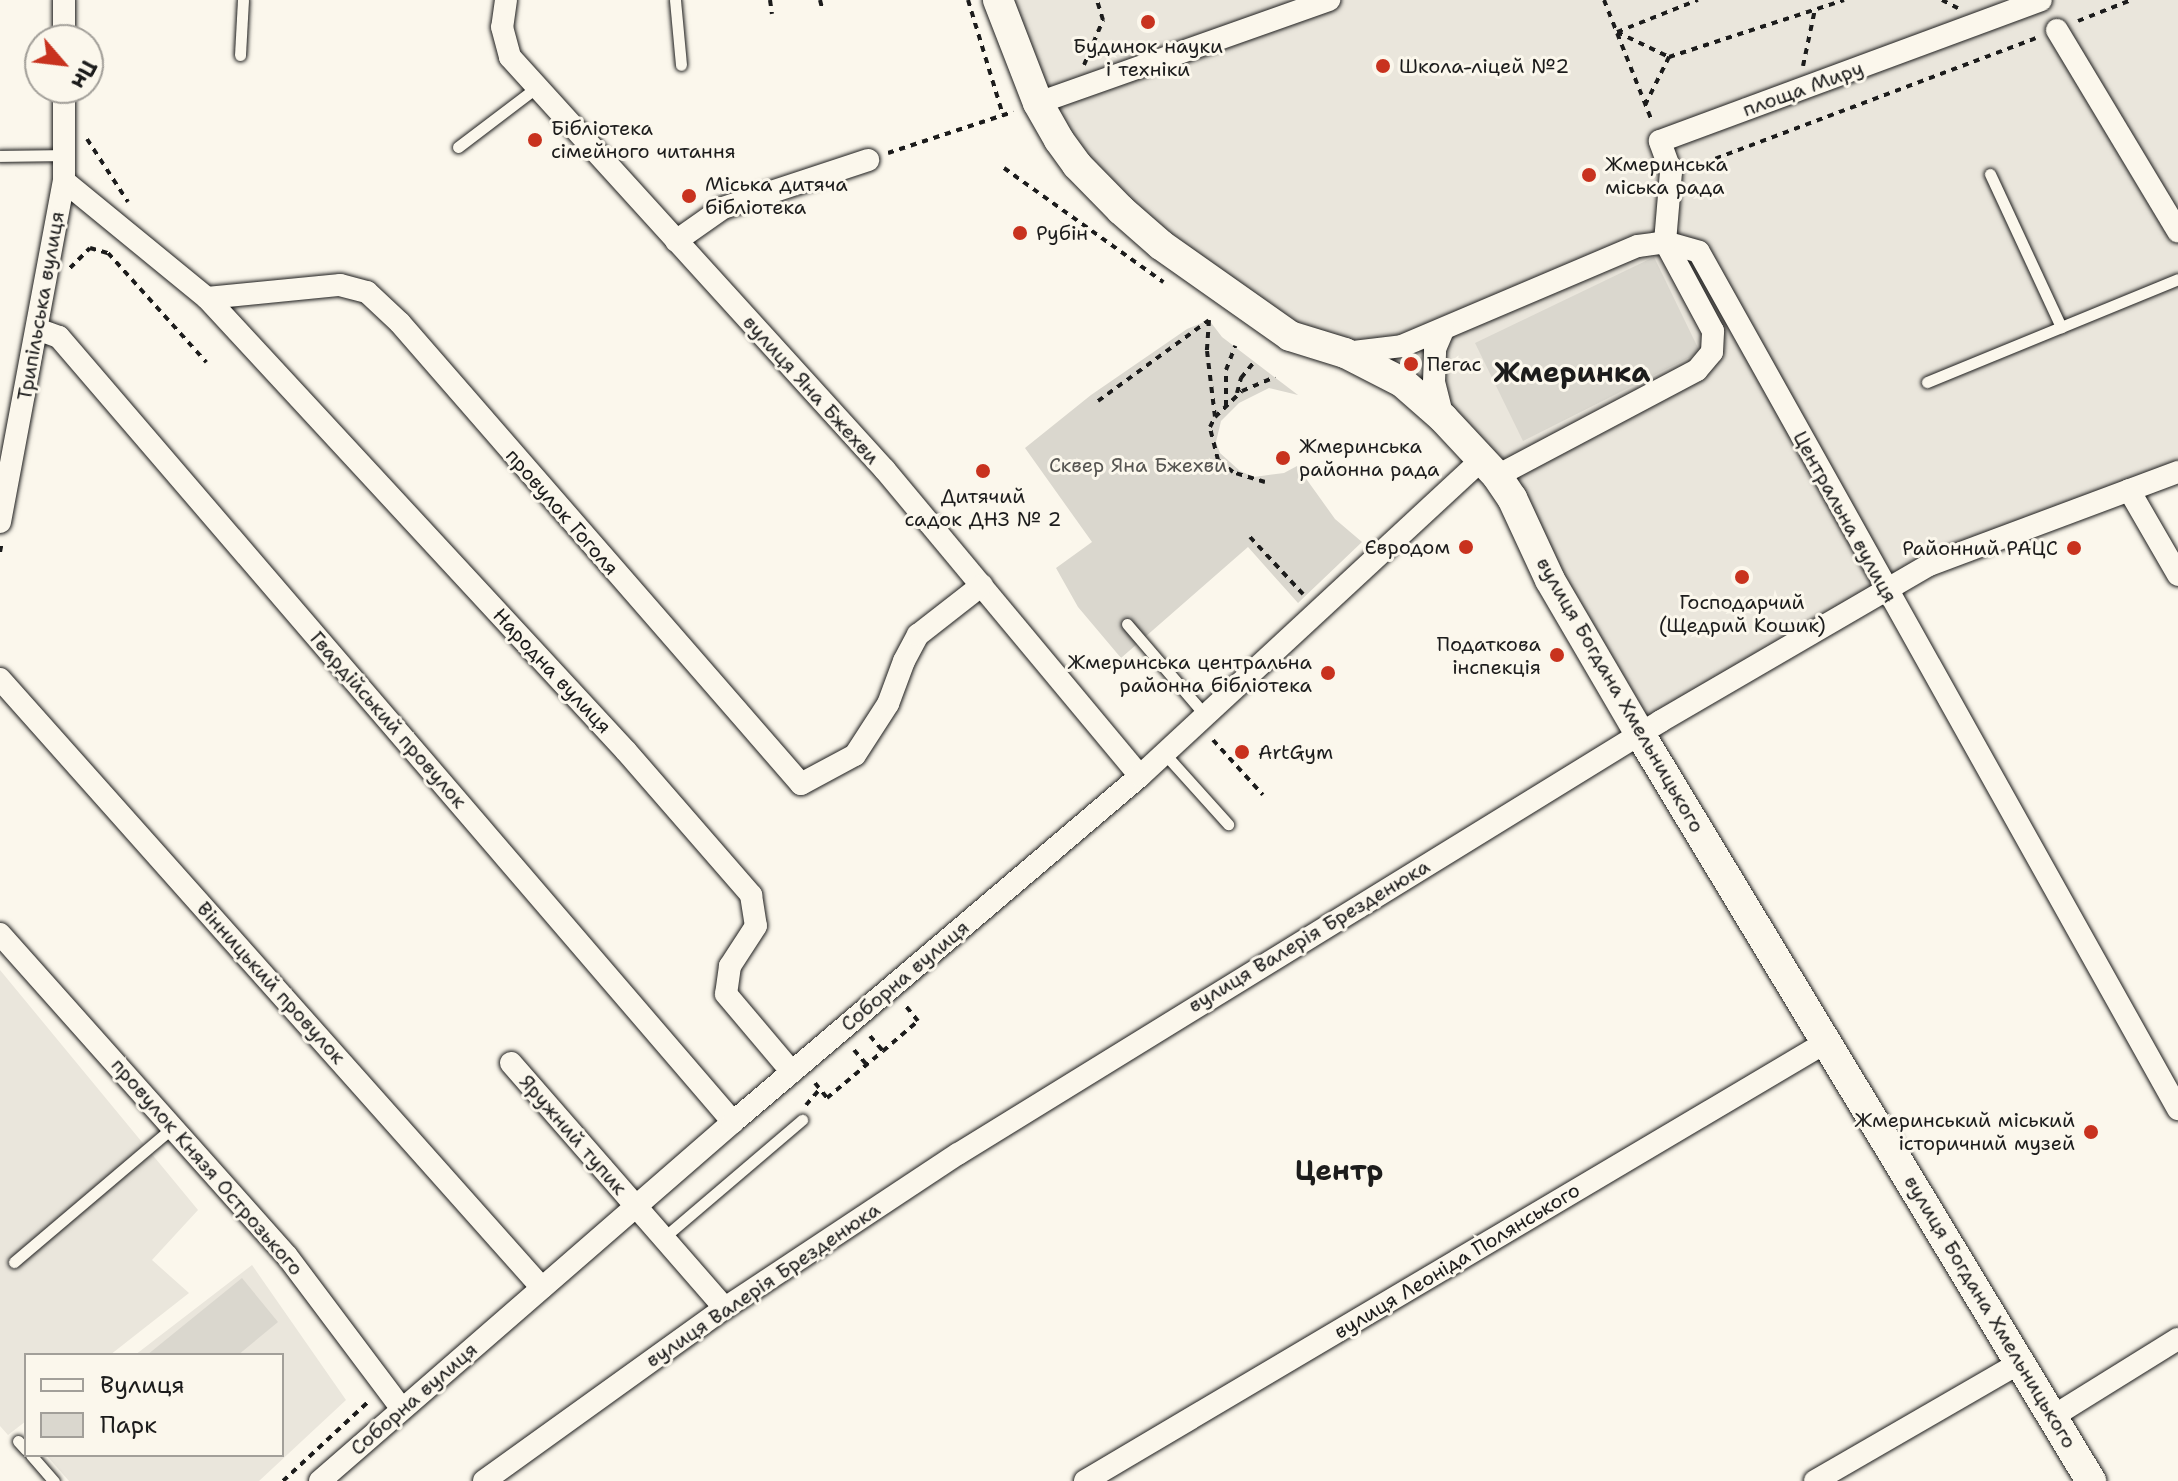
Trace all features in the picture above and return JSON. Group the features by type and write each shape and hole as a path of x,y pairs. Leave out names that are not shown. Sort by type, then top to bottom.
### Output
{"street":[{"path":"64,0 64,24"},
{"name":"вулиця Яна Бжехви","path":"506,0 502,27 510,57 885,470 1140,776"},
{"name":"вулиця Богдана Хмельницького","path":"998,0 1038,103 1077,165 1161,245 1290,336 1345,353 1402,382 1443,418 1512,498 1550,580 1640,734 2091,1481"},
{"path":"1038,103 1071,95 1329,0"},
{"name":"площа Миру","path":"1660,141 2041,0"},
{"path":"2057,30 2178,231"},
{"name":"Трипільська вулиця","path":"0,522 4,487 23,406 64,181 64,104"},
{"path":"1345,353 1402,346 1638,246 1665,242 1671,203 1671,172 1660,141"},
{"path":"676,241 723,208 868,160"},
{"path":"64,181 207,298"},
{"name":"Соборна вулиця","path":"320,1481 634,1207 1140,776 1205,715 1489,468 1697,370 1712,352 1713,331 1665,242"},
{"name":"Центральна вулиця","path":"1665,242 1699,252 2178,1109"},
{"name":"провулок Гоголя","path":"207,298 340,285 367,292 400,323 801,784 855,755 888,704 904,661 918,635 982,585"},
{"name":"Народна вулиця","path":"207,298 626,751 751,895 756,926 730,966 726,994 792,1072"},
{"name":"Гвардійський провулок","path":"37,329 59,337 733,1122"},
{"path":"1443,330 1435,349 1434,382 1443,418"},
{"path":"0,400 23,406"},
{"name":"вулиця Валерія Брезденюка","path":"484,1481 725,1308 971,1145 1640,734 1929,565 2178,472"},
{"path":"2129,490 2178,575"},
{"name":"Вінницький провулок","path":"0,679 542,1288"},
{"name":"провулок Князя Острозького","path":"0,934 287,1256 402,1409"},
{"name":"вулиця Леоніда Полянського","path":"1085,1481 1828,1041"},
{"name":"Яружний тупик","path":"511,1063 725,1308"},
{"path":"2052,1417 2178,1339"},
{"path":"1815,1481 2019,1363"}],"lane":[{"path":"240,55 243,0"},
{"path":"675,0 681,65"},
{"path":"458,147 537,87"},
{"path":"0,156 64,155"},
{"path":"1990,174 2061,327"},
{"path":"1927,382 2178,279"},
{"path":"1127,624 1205,715"},
{"path":"1164,753 1228,824"},
{"path":"662,1239 802,1115"},
{"path":"14,1262 173,1127"},
{"path":"33,1457 54,1481"}],"path":[{"path":"770,0 772,14"},
{"path":"820,0 822,8"},
{"path":"968,0 1003,115"},
{"path":"1071,95 1103,20 1097,0"},
{"path":"1604,0 1660,141"},
{"path":"1617,32 1698,0"},
{"path":"1617,32 1669,57 1844,0"},
{"path":"1671,203 1694,165 2131,0"},
{"path":"1797,91 1815,9"},
{"path":"1645,106 1669,57"},
{"path":"868,160 1038,103"},
{"path":"80,128 129,203"},
{"path":"1004,168 1170,286"},
{"path":"108,253 206,362"},
{"path":"1098,401 1209,320 1207,351 1215,417"},
{"path":"1226,406 1226,370 1235,346"},
{"path":"1236,397 1241,378 1255,361"},
{"path":"1265,482 1233,472 1218,460 1210,427 1215,417 1236,397 1275,377"},
{"path":"1250,537 1305,596"},
{"path":"1213,740 1263,795"},
{"path":"815,1083 827,1098 883,1051 918,1021 906,1006"},
{"path":"870,1036 883,1051"},
{"path":"854,1050 866,1064"},
{"path":"802,1115 820,1089"},
{"path":"283,1481 369,1403"}],"shaded area":[{"path":"998,0 2178,0 2178,472 1929,565 1640,734 1550,580 1443,418 1324,348 1077,165"},
{"path":"0,970 198,1210 152,1260 189,1293 113,1353 24,1353 24,1423 8,1435 0,1426"},
{"path":"252,1265 346,1400 259,1481 69,1481 48,1457 284,1457 284,1353 138,1353"}],"green space":[{"path":"1654,257 1700,352 1523,441 1475,343"},
{"name":"Сквер Яна Бжехви","path":"1209,320 1222,337 1298,395 1269,388 1239,403 1221,421 1216,442 1220,453 1240,471 1254,477 1284,473 1297,466 1335,519 1362,542 1298,603 1248,547 1121,658 1078,607 1056,568 1092,542 1025,448 1091,395 1187,329"},
{"path":"242,1278 278,1322 240,1353 149,1353"}],"place":[{"name":"Будинок науки і техніки","path":"1148,22"},
{"name":"Школа-ліцей №2","path":"1383,66"},
{"name":"Бібліотека сімейного читання","path":"535,140"},
{"name":"Жмеринська міська рада","path":"1589,175"},
{"name":"Міська дитяча бібліотека","path":"689,196"},
{"name":"Рубін","path":"1020,233"},
{"name":"Пегас","path":"1411,364"},
{"name":"Жмеринська районна рада","path":"1283,458"},
{"name":"Дитячий садок ДНЗ № 2","path":"983,471"},
{"name":"Євродом","path":"1466,547"},
{"name":"Районний РАЦС","path":"2074,548"},
{"name":"Господарчий (Щедрий Кошик)","path":"1742,577"},
{"name":"Податкова інспекція","path":"1557,655"},
{"name":"Жмеринська центральна районна бібліотека","path":"1328,673"},
{"name":"ArtGym","path":"1242,752"},
{"name":"Жмеринський міський історичний музей","path":"2091,1132"}],"district":[{"name":"Жмеринка","path":"1572,372"},
{"name":"Центр","path":"1339,1170"}]}
